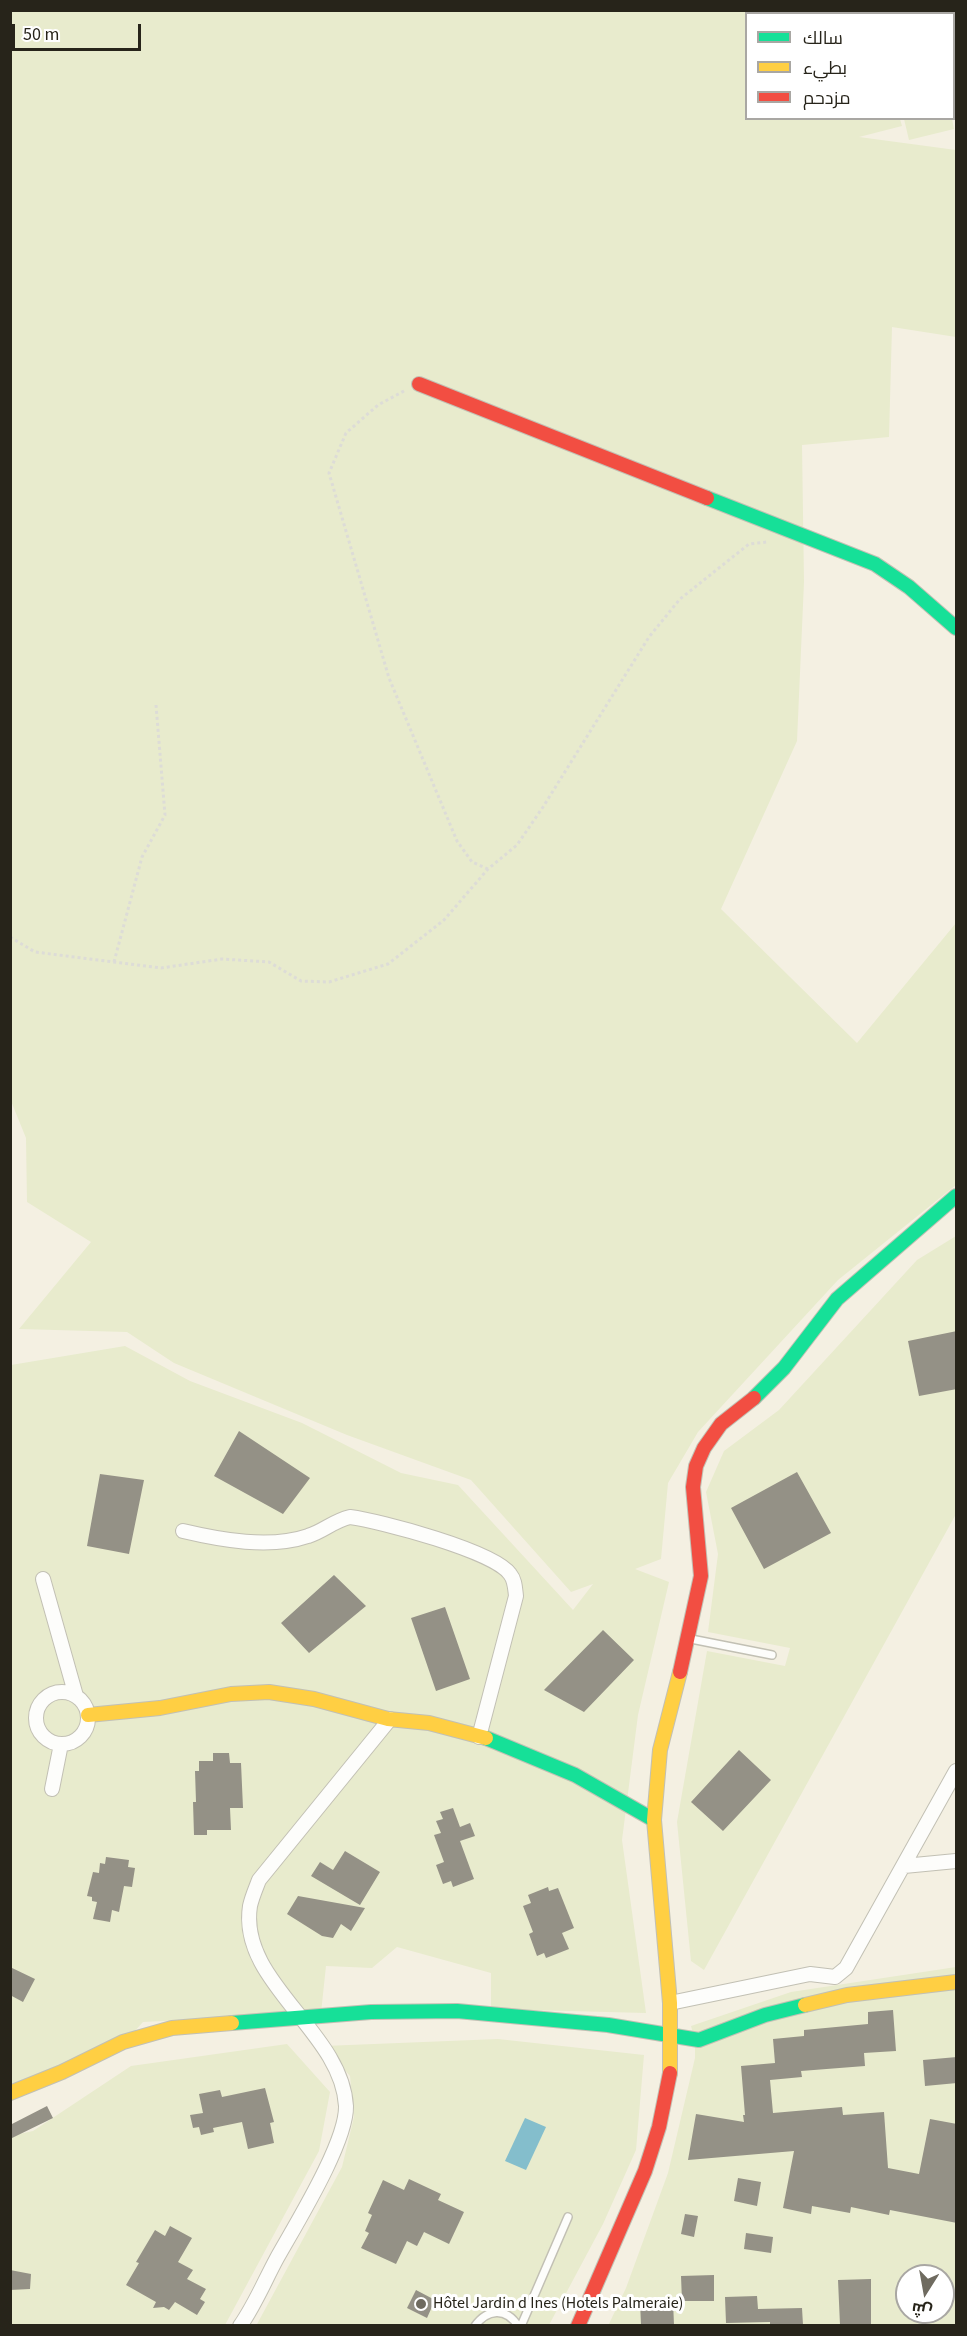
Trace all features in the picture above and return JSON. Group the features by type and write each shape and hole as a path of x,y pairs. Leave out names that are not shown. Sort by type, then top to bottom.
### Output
{"street":[{"path":"419,384 875,564 909,587 957,628"},
{"path":"578,2325 645,2171 659,2127 671,2069 670,2003 654,1820 660,1750 701,1576 693,1487 696,1466 704,1448 722,1425 753,1399 784,1368 837,1299 957,1196"},
{"path":"183,1531 216,1538 274,1542 307,1537 336,1520 350,1517 465,1548 499,1564 510,1573 515,1583 516,1596 478,1737"},
{"path":"43,1579 76,1696 86,1708 88,1723 76,1741 61,1744 50,1741 40,1734 36,1722 36,1710 42,1700 52,1693 64,1692 76,1696"},
{"path":"88,1716 167,1706 231,1694 267,1692 310,1697 390,1719 429,1723 478,1737 538,1759 580,1778 654,1820"},
{"path":"240,2325 319,2182 341,2133 346,2107 342,2082 332,2063 303,2018 271,1980 258,1957 251,1928 250,1906 259,1880 390,1719"},
{"path":"52,1789 61,1744"},
{"path":"670,2003 810,1974 835,1977 846,1968 957,1771"},
{"path":"904,1866 957,1861"},
{"path":"10,2093 62,2072 123,2042 172,2028 371,2012 457,2011 608,2025 699,2040 765,2015 847,1995 957,1982"}],"lane":[{"path":"688,1639 772,1655"},
{"path":"519,2325 568,2217"},
{"path":"475,2325 481,2317 492,2312 503,2313 514,2318 519,2325"}],"path":[{"path":"419,384 378,405 346,433 329,473 389,678 457,841 472,862 488,868"},
{"path":"10,937 35,952 161,968 222,959 269,962 301,981 329,982 388,964 444,920 488,868 517,844 543,807 649,637 680,599 749,544 770,542"},
{"path":"114,962 142,857 165,815 156,705"}],"green space":[{"path":"11,11 956,11 955,44 955,12 745,12 745,120 900,120 902,126 859,137 956,150 956,337 892,327 889,437 802,445 804,582 797,741 721,909 857,1043 956,923 956,1185 838,1280 698,1432 668,1483 661,1559 635,1569 669,1582 638,1715 622,1840 646,2013 491,2009 491,1973 397,1947 372,1968 326,1966 321,2013 143,2022 121,2046 11,2087 11,1365 125,1346 190,1381 302,1423 401,1473 458,1485 573,1610 593,1584 571,1592 471,1480 347,1435 174,1363 127,1332 19,1329 91,1242 27,1202 26,1138 11,1101"},
{"path":"904,120 952,120 954,129 909,140"},
{"path":"956,1236 956,1514 704,1970 691,1961 677,1822 707,1651 785,1666 790,1648 708,1632 718,1554 706,1492 724,1451 779,1410 917,1260"},
{"path":"956,1967 956,2325 608,2326 626,2288 668,2173 695,2058 695,2040 691,2026 791,1992"},
{"path":"498,2039 644,2055 636,2150 603,2224 549,2325 256,2326 342,2167 354,2117 350,2076 324,2046"},
{"path":"287,2044 330,2092 319,2151 225,2325 11,2325 10,2136 33,2131 131,2066"}],"water":[{"path":"525,2118 546,2127 526,2170 505,2161"}],"building":[{"path":"957,1331 957,1389 919,1396 908,1341"},
{"path":"239,1431 310,1478 283,1514 214,1476"},
{"path":"797,1472 831,1533 764,1569 731,1508"},
{"path":"100,1474 144,1480 129,1554 87,1546"},
{"path":"334,1575 366,1606 309,1653 281,1623"},
{"path":"445,1607 470,1679 436,1691 411,1618"},
{"path":"603,1630 634,1660 584,1712 544,1690"},
{"path":"739,1750 771,1780 723,1831 691,1802"},
{"path":"213,1753 229,1753 230,1763 241,1763 243,1808 230,1808 231,1830 207,1830 207,1835 194,1835 195,1771 199,1771 199,1761 213,1761"},
{"path":"453,1808 460,1827 470,1823 475,1836 460,1841 474,1879 453,1887 451,1881 443,1884 436,1865 444,1862 434,1835 441,1833 436,1821 443,1819 440,1812"},
{"path":"345,1851 380,1872 360,1905 311,1876 320,1862 333,1870"},
{"path":"106,1857 129,1860 128,1867 135,1868 132,1887 124,1886 119,1912 112,1910 110,1922 93,1919 97,1902 87,1896 93,1872 99,1873 100,1863 105,1864"},
{"path":"548,1887 549,1891 558,1888 574,1928 562,1933 569,1949 546,1958 544,1953 537,1956 529,1934 533,1932 523,1906 531,1903 528,1895"},
{"path":"298,1896 365,1908 351,1931 341,1924 333,1938 322,1936 287,1914"},
{"path":"10,1967 35,1979 23,2002 10,1995"},
{"path":"893,2010 896,2051 864,2053 865,2066 801,2071 802,2077 770,2080 773,2113 842,2107 843,2115 884,2112 888,2168 919,2174 930,2119 957,2124 957,2223 890,2210 889,2215 851,2207 850,2213 812,2206 811,2214 783,2208 794,2151 688,2160 696,2114 744,2122 741,2066 775,2063 773,2039 804,2036 804,2030 868,2024 868,2012"},
{"path":"957,2057 957,2083 925,2086 923,2060"},
{"path":"265,2088 274,2122 270,2123 274,2143 248,2149 242,2122 213,2128 214,2132 201,2135 199,2127 193,2128 190,2115 203,2113 199,2094 220,2090 222,2097"},
{"path":"47,2106 53,2118 10,2139 10,2125"},
{"path":"738,2178 761,2182 757,2206 734,2201"},
{"path":"409,2179 441,2194 438,2200 464,2212 449,2244 424,2232 417,2246 407,2241 396,2264 361,2248 369,2233 365,2231 372,2215 368,2213 383,2180 404,2190"},
{"path":"685,2214 698,2216 694,2237 681,2234"},
{"path":"170,2226 192,2238 178,2262 193,2270 187,2279 206,2289 200,2299 205,2302 197,2315 175,2302 169,2310 164,2307 153,2308 156,2302 126,2285 139,2263 136,2262 155,2230 165,2236"},
{"path":"746,2233 773,2237 771,2253 744,2249"},
{"path":"10,2270 31,2274 30,2289 10,2290"},
{"path":"714,2275 714,2301 682,2301 681,2276"},
{"path":"871,2279 871,2325 840,2325 838,2280"},
{"name":"Hôtel Jardin d Ines (Hotels Palmeraie)","path":"416,2290 435,2300 427,2318 407,2308"},
{"path":"757,2296 758,2309 802,2308 803,2325 770,2325 770,2322 726,2323 725,2297"},
{"path":"673,2301 674,2325 641,2325 640,2302"}],"traffic: fast":[{"path":"707,498 875,564 909,587 956,628"},
{"path":"754,1398 784,1368 837,1299 956,1196"},
{"path":"486,1738 575,1775 654,1820"},
{"path":"232,2023 371,2012 457,2011 608,2025 699,2040 765,2015 805,2005"}],"traffic: slow":[{"path":"670,2073 670,2003 654,1820 660,1750 680,1672"},
{"path":"88,1715 160,1708 231,1694 269,1692 314,1699 388,1719 429,1723 486,1738"},
{"path":"805,2005 847,1995 956,1982"},
{"path":"10,2093 62,2072 123,2042 172,2028 232,2023"}],"traffic: jam":[{"path":"419,384 707,498"},
{"path":"680,1672 701,1576 693,1487 696,1466 704,1448 721,1424 754,1398"},
{"path":"578,2326 645,2171 659,2127 670,2073"}],"place":[{"name":"Hôtel Jardin d Ines (Hotels Palmeraie)","path":"421,2304"}]}
